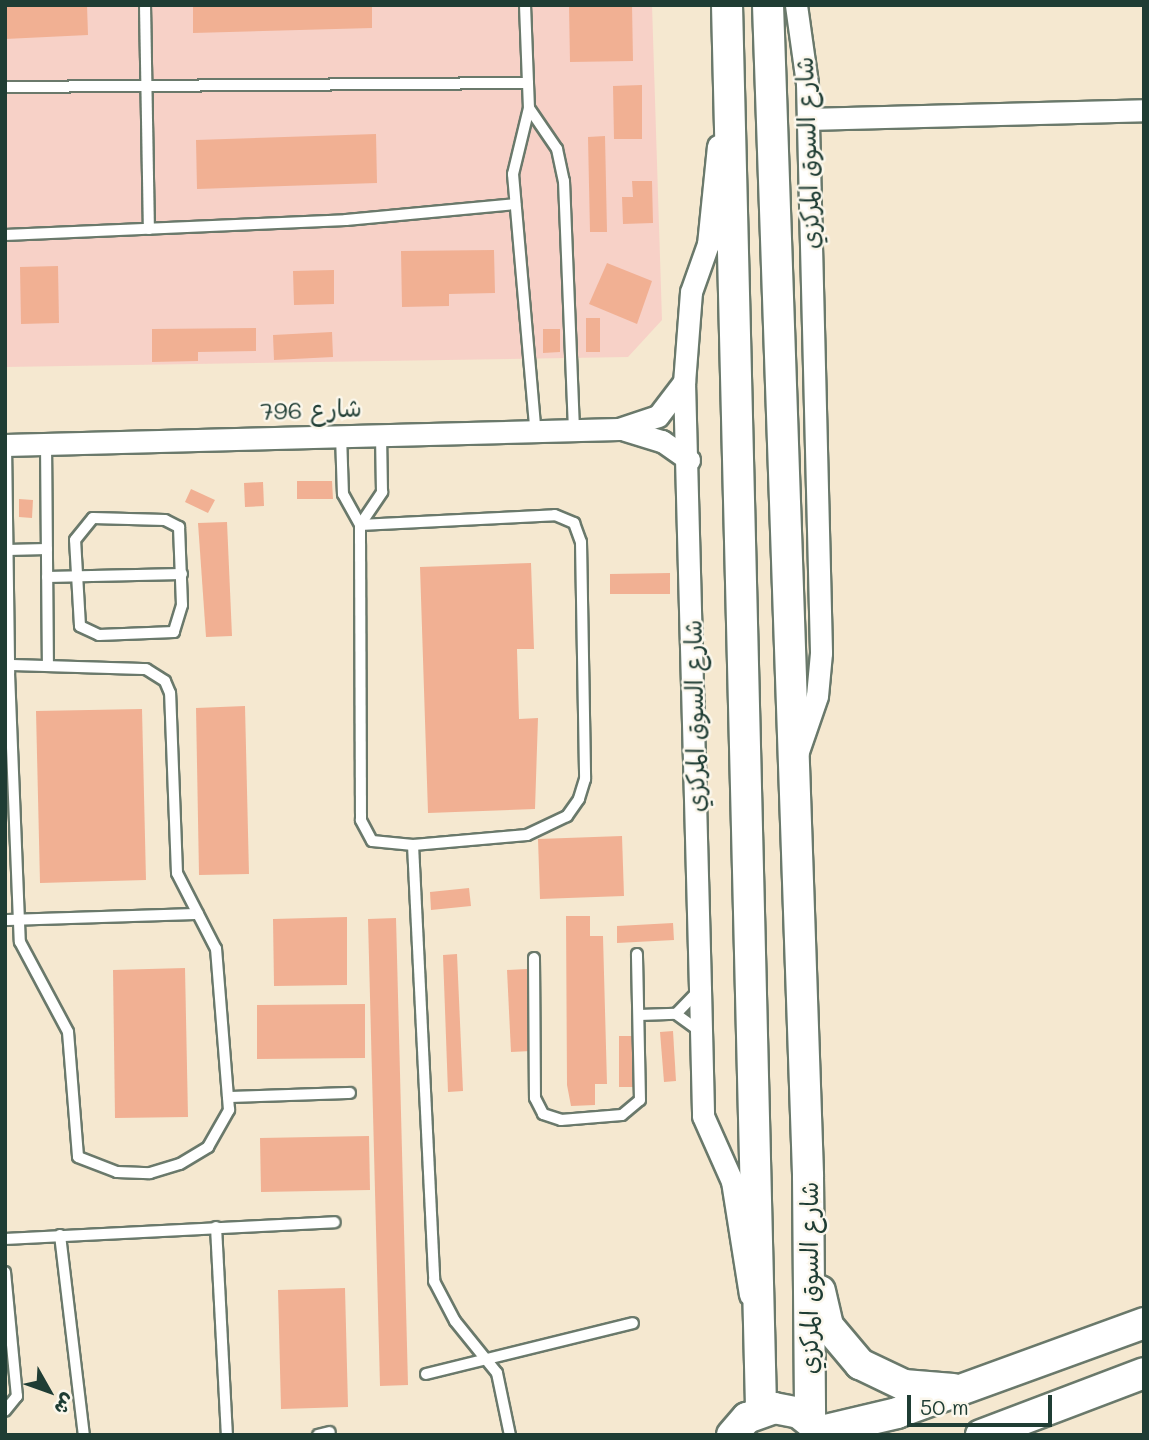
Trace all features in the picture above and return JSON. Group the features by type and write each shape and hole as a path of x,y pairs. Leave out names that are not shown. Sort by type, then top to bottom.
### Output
{"main road":[{"name":"شارع السوق المركزي","path":"727,5 763,1322 761,1410"},
{"name":"شارع السوق المركزي","path":"768,5 818,1428"},
{"path":"808,1176 822,1312 842,1349 904,1385 968,1389"},
{"path":"732,1435 761,1410 787,1409 818,1428 968,1389 1144,1323"},
{"path":"981,1435 1144,1373"}],"street":[{"name":"شارع السوق المركزي","path":"796,5 808,119 821,653 817,696 796,759"},
{"name":"شارع السوق المركزي","path":"730,103 719,139 708,244 691,292 684,382 689,460 703,1116 732,1181 744,1283 763,1322"},
{"path":"808,119 1144,110"},
{"name":"شارع 796","path":"619,429 658,416 684,382"},
{"name":"شارع 796","path":"6,445 574,428 619,429 662,441 689,460"}],"lane":[{"path":"145,5 149,229"},
{"path":"525,5 529,108 514,157 515,204 535,428"},
{"path":"5,87 528,83"},
{"path":"529,108 557,149 564,181 574,428"},
{"path":"5,235 149,229 515,204"},
{"path":"360,525 382,492 381,434"},
{"path":"341,435 343,494 360,525 361,820 372,841 413,845 527,835 567,816 579,799 585,779 581,542 573,523 555,515 360,525"},
{"path":"46,443 48,664"},
{"path":"6,445 9,665 20,942 68,1032 71,1129 86,1164 150,1173 188,1161 222,1129 228,1097 221,972 198,914 177,873 165,681 124,665 9,665"},
{"path":"93,519 173,521 181,532 180,624 168,634 99,635 80,626 74,576 77,531 93,519"},
{"path":"8,550 47,549"},
{"path":"47,577 182,574"},
{"path":"413,845 434,1281 455,1321 488,1359 504,1390 510,1435"},
{"path":"5,920 198,914"},
{"path":"534,958 535,1098 552,1119 622,1115 636,1107 639,1015 637,954"},
{"path":"676,1014 700,989"},
{"path":"639,1015 676,1014 701,1034"},
{"path":"228,1097 350,1093"},
{"path":"5,1239 335,1222"},
{"path":"216,1227 227,1435"},
{"path":"60,1235 84,1435"},
{"path":"5,1272 17,1396 5,1411"},
{"path":"426,1374 633,1323"}],"shaded area":[{"path":"5,5 652,5 662,320 628,357 5,367"}],"building":[{"path":"5,5 87,5 88,35 5,39"},
{"path":"193,5 372,5 372,28 193,33"},
{"path":"569,5 632,5 633,61 570,62"},
{"path":"642,85 642,139 614,139 613,86"},
{"path":"376,134 377,183 197,189 196,140"},
{"path":"605,136 607,232 590,232 588,137"},
{"path":"632,181 652,181 653,223 623,224 622,197 633,197"},
{"path":"494,250 495,293 449,294 449,306 402,307 401,251"},
{"path":"607,263 652,281 637,324 589,304"},
{"path":"58,266 59,323 21,324 20,267"},
{"path":"334,270 334,304 294,305 293,271"},
{"path":"586,318 600,318 600,352 586,352"},
{"path":"256,328 256,351 198,352 198,361 152,362 152,329"},
{"path":"543,329 560,329 560,352 543,353"},
{"path":"332,332 333,357 274,360 273,335"},
{"path":"297,481 332,481 333,499 297,499"},
{"path":"263,482 264,506 245,507 244,483"},
{"path":"191,489 215,500 208,513 185,502"},
{"path":"19,499 33,500 32,518 19,517"},
{"path":"227,522 232,636 206,637 198,523"},
{"path":"531,563 534,649 517,649 519,719 538,718 535,809 428,813 420,567"},
{"path":"670,573 670,594 610,594 610,574"},
{"path":"245,706 249,874 199,875 196,708"},
{"path":"142,709 146,880 40,883 36,711"},
{"path":"622,836 624,896 540,899 538,839"},
{"path":"469,888 471,906 431,910 430,892"},
{"path":"566,916 590,916 590,936 603,936 607,1084 595,1084 595,1105 571,1106 567,1085"},
{"path":"347,917 347,985 274,986 273,919"},
{"path":"396,918 408,1385 380,1386 368,919"},
{"path":"673,923 674,940 617,943 617,926"},
{"path":"457,954 463,1091 448,1092 443,955"},
{"path":"185,968 188,1117 115,1118 113,970"},
{"path":"527,969 531,1051 511,1052 507,970"},
{"path":"365,1004 365,1058 257,1059 257,1005"},
{"path":"673,1031 676,1081 664,1082 660,1032"},
{"path":"619,1036 633,1036 634,1087 619,1087"},
{"path":"369,1136 370,1190 261,1192 260,1138"},
{"path":"345,1288 348,1407 281,1409 278,1290"}]}
